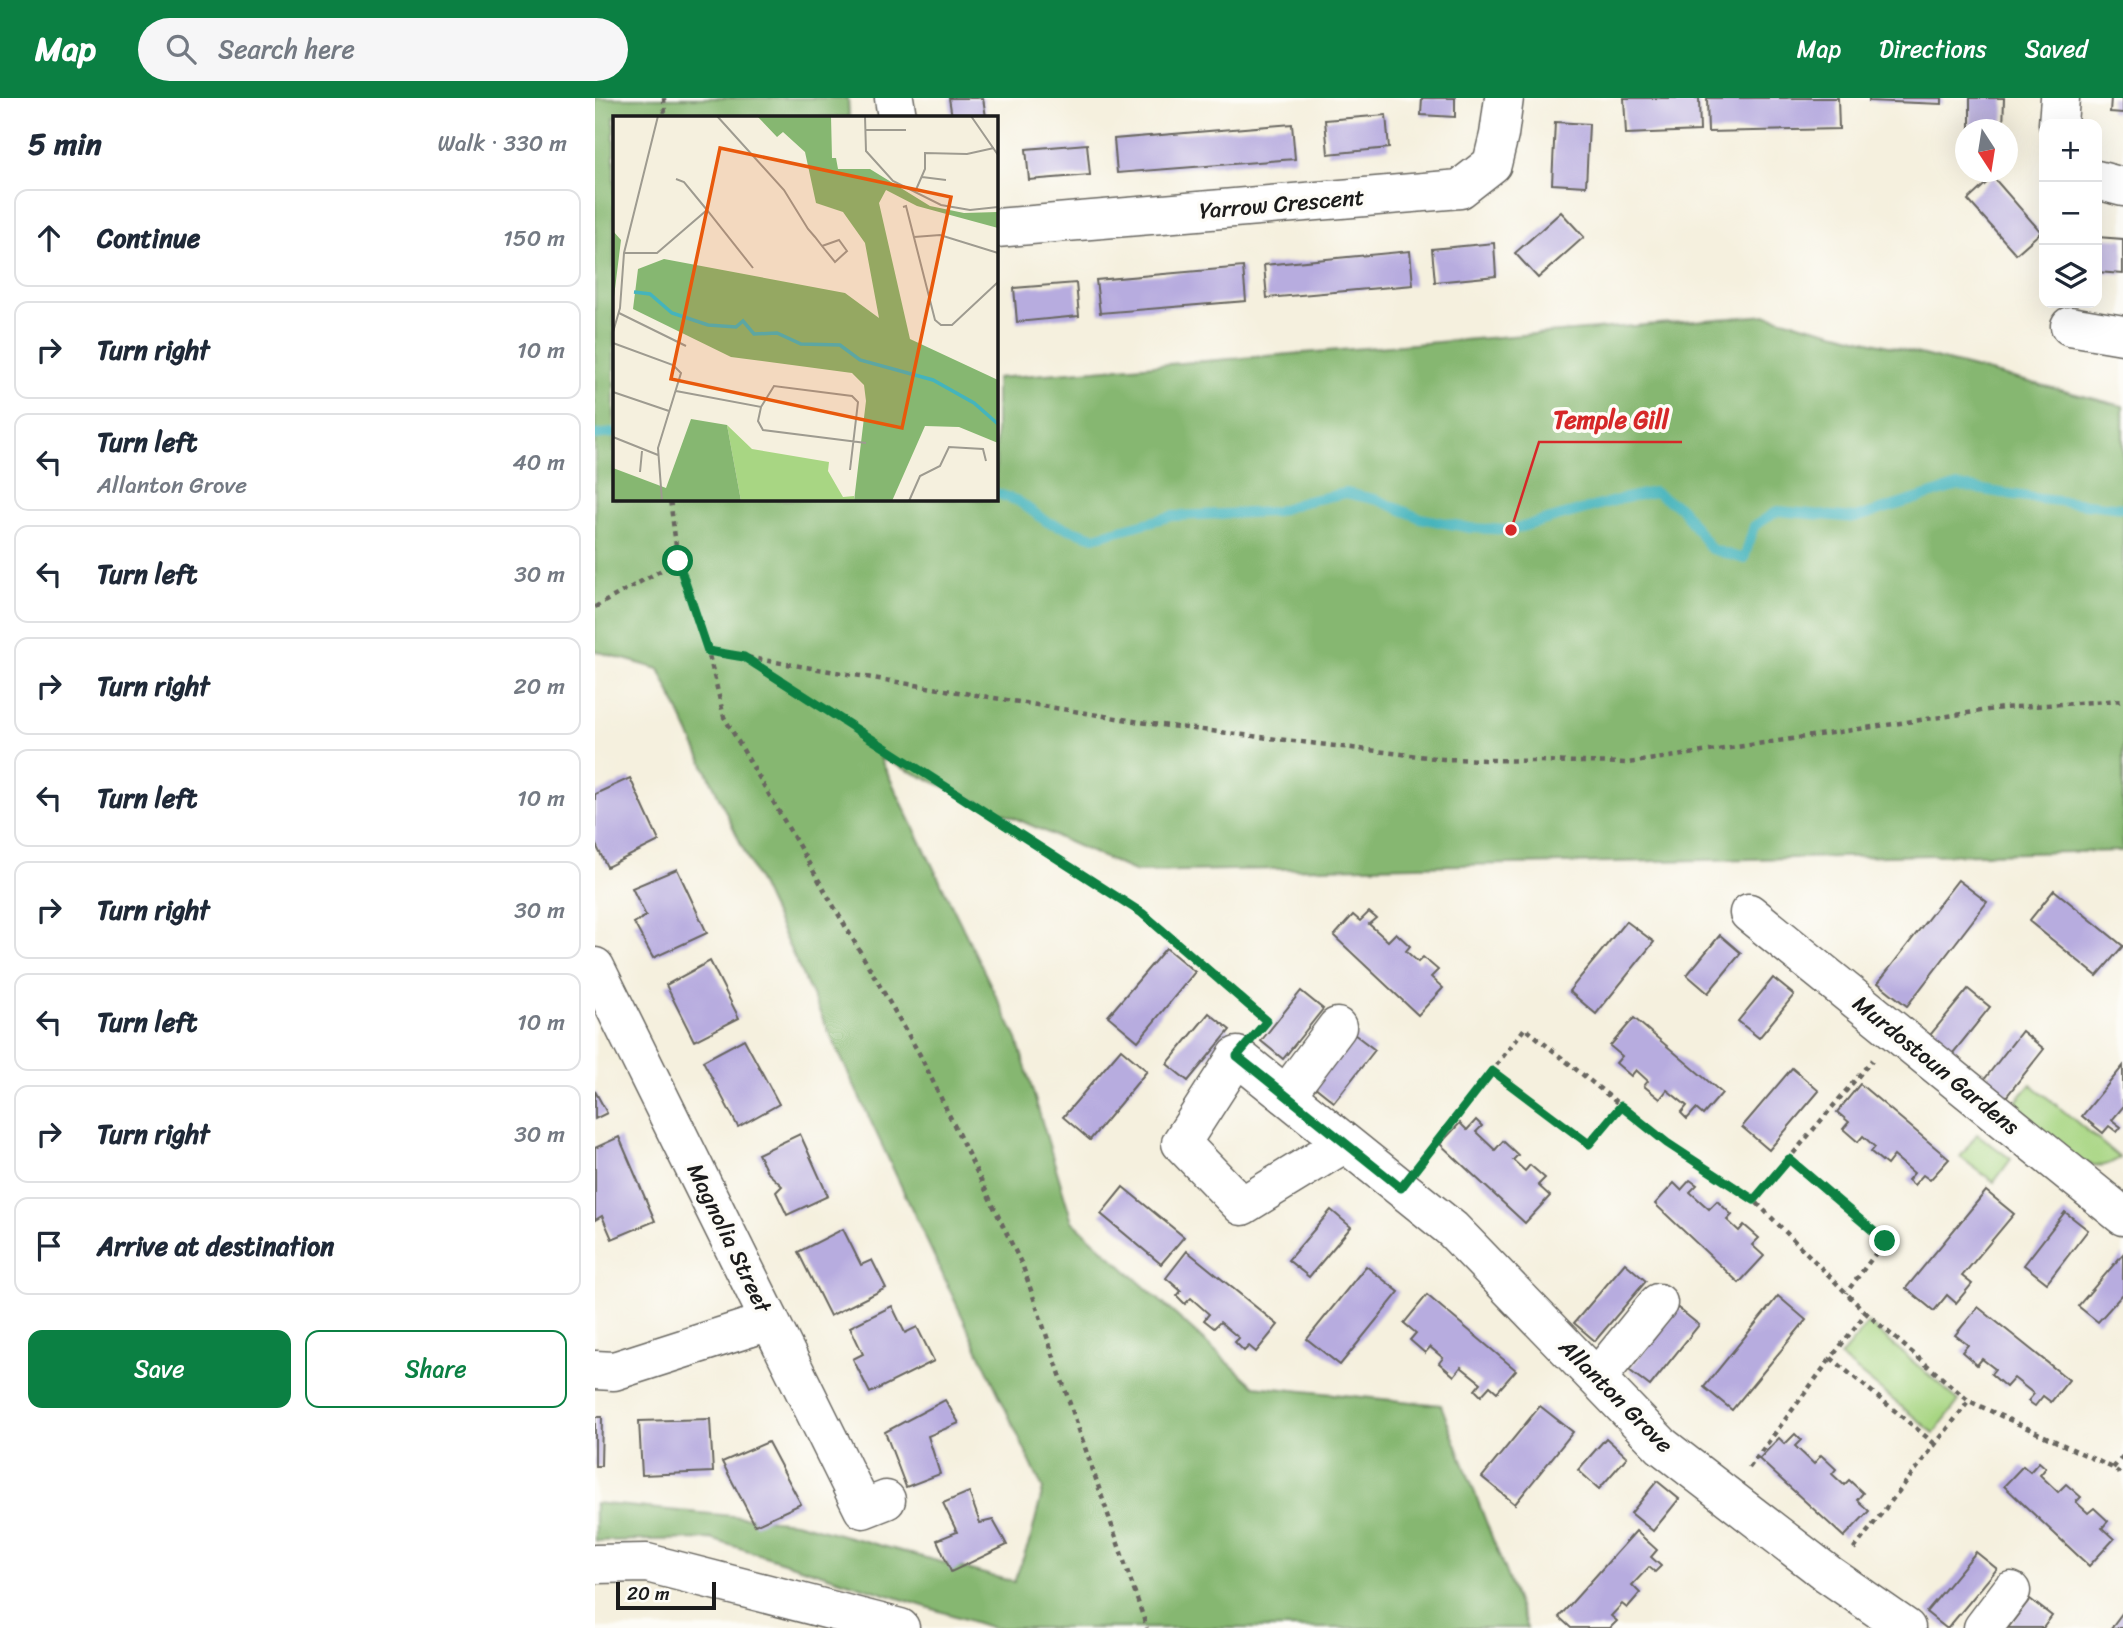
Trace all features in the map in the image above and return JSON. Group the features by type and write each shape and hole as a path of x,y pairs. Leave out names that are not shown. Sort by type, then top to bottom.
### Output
{"street":[{"path":"894,98 897,116"},
{"name":"Yarrow Crescent","path":"997,228 1460,189 1492,164 1504,98"},
{"path":"2058,119 2060,98"},
{"path":"2102,181 2123,187"},
{"path":"2070,326 2123,335"},
{"name":"Murdostoun Gardens","path":"1749,913 2123,1217"},
{"name":"Magnolia Street","path":"595,967 770,1321 875,1505"},
{"path":"1286,1095 1337,1027"},
{"path":"1237,1056 1181,1143 1242,1206 1345,1143"},
{"name":"Allanton Grove","path":"1237,1056 1452,1229 1662,1446 1832,1577 1906,1628"},
{"path":"1597,1378 1658,1303"},
{"path":"595,1370 614,1371 770,1321"},
{"path":"595,1564 647,1563 825,1618 900,1628"},
{"path":"1983,1628 2011,1591"}],"path":[{"path":"664,98 665,116"},
{"path":"670,500 678,561 708,651 724,717 920,1055 1023,1267 1147,1628"},
{"path":"595,607 678,561"},
{"path":"708,651 1153,724 1443,758 1628,763 2002,708 2123,699"},
{"path":"744,657 1142,913 1267,1021 1237,1056"},
{"path":"1401,1188 1525,1028 1667,1143 1754,1200 1866,1313 1969,1401 2113,1468 2123,1476"},
{"path":"1754,1200 1895,1032"},
{"path":"1492,1071 1589,1144 1621,1106"},
{"path":"1789,1159 1885,1241 1846,1293"},
{"path":"1728,1497 1866,1313"},
{"path":"1832,1358 1935,1444"},
{"path":"1832,1577 1969,1401"},
{"path":"2113,1468 2123,1456"}],"green space":[{"path":"595,98 848,98 849,116 613,116 613,500 997,500 997,378 1767,315 2123,406 2123,851 1136,872 880,758 1017,1039 1072,1221 1254,1386 1441,1405 1527,1628 993,1628 711,1539 595,1541 595,1503 795,1522 1014,1582 1031,1537 1043,1489 659,669 595,651"},
{"path":"2031,1084 2120,1158 2105,1165 2093,1165 2068,1154 2042,1135 2011,1107"},
{"path":"1977,1134 2011,1159 1994,1182 1960,1157"},
{"path":"1868,1323 1959,1401 1934,1433 1840,1357"}],"building":[{"path":"949,98 983,98 986,116 952,116"},
{"path":"1422,98 1455,98 1455,117 1421,115"},
{"path":"1624,98 1699,98 1700,131 1626,134"},
{"path":"1707,98 1838,98 1839,129 1708,132"},
{"path":"1869,98 1942,98 1942,104 1869,101"},
{"path":"1970,98 2004,98 2003,119 1970,119"},
{"path":"2111,98 2123,98 2123,113 2110,112"},
{"path":"1386,115 1389,148 1328,154 1325,120"},
{"path":"1555,122 1589,124 1586,186 1552,184"},
{"path":"1292,124 1295,159 1117,173 1114,139"},
{"path":"1087,144 1090,175 1029,180 1026,149"},
{"path":"1988,182 1997,182 2039,230 2039,234 2016,254 1968,200"},
{"path":"1561,212 1584,237 1538,278 1515,253"},
{"path":"2102,237 2123,239 2123,274 2102,272"},
{"path":"1494,243 1496,276 1435,282 1432,249"},
{"path":"1410,251 1413,285 1267,298 1264,265"},
{"path":"1243,267 1246,301 1100,313 1096,280"},
{"path":"1076,283 1079,316 1017,322 1014,288"},
{"path":"630,778 659,841 607,867 595,843 595,794"},
{"path":"677,869 707,933 653,958 634,923 646,916 632,888"},
{"path":"1958,880 1987,902 1907,1006 1878,983"},
{"path":"2054,890 2123,946 2097,976 2029,921"},
{"path":"1369,912 1376,918 1369,924 1388,941 1396,933 1410,946 1406,951 1418,962 1423,957 1438,970 1431,977 1443,988 1418,1015 1334,936 1353,915 1360,921"},
{"path":"1626,921 1654,942 1596,1014 1569,991"},
{"path":"1720,935 1741,953 1708,993 1687,975"},
{"path":"1166,948 1195,972 1138,1041 1108,1016"},
{"path":"710,961 739,1018 694,1041 666,985"},
{"path":"1773,978 1794,995 1759,1038 1738,1021"},
{"path":"1968,989 1990,1007 1949,1058 1926,1040"},
{"path":"1301,991 1323,1009 1283,1059 1261,1041"},
{"path":"1209,1013 1230,1030 1188,1081 1167,1064"},
{"path":"1634,1018 1722,1093 1703,1115 1696,1109 1687,1119 1681,1113 1687,1106 1667,1090 1660,1099 1644,1086 1648,1081 1636,1070 1631,1076 1616,1063 1622,1056 1610,1046"},
{"path":"2022,1031 2044,1049 2002,1102 1980,1085"},
{"path":"1354,1034 1375,1050 1334,1102 1314,1086"},
{"path":"744,1039 779,1104 738,1127 703,1061"},
{"path":"1121,1049 1147,1071 1090,1140 1063,1117"},
{"path":"2123,1066 2123,1107 2112,1120 2121,1127 2117,1132 2109,1126 2103,1133 2082,1116"},
{"path":"1792,1068 1819,1091 1769,1150 1742,1127"},
{"path":"1860,1084 1949,1159 1930,1180 1923,1175 1914,1185 1908,1180 1914,1173 1894,1156 1887,1165 1871,1152 1875,1147 1863,1136 1858,1142 1843,1129 1849,1122 1837,1112"},
{"path":"595,1091 607,1113 595,1119"},
{"path":"1476,1120 1482,1126 1476,1132 1495,1150 1503,1141 1518,1155 1513,1160 1525,1171 1530,1165 1545,1178 1538,1185 1550,1196 1525,1223 1440,1144 1460,1123 1467,1130"},
{"path":"800,1134 828,1196 787,1215 776,1192 782,1186 767,1172 758,1154"},
{"path":"619,1137 655,1221 612,1239 602,1216 595,1220 595,1148"},
{"path":"1690,1180 1697,1185 1690,1192 1709,1209 1717,1201 1732,1215 1727,1220 1739,1231 1744,1225 1759,1238 1752,1245 1764,1256 1739,1283 1655,1204 1674,1183 1681,1190"},
{"path":"1123,1187 1184,1237 1161,1264 1101,1214"},
{"path":"1986,1191 2014,1214 1962,1276 1972,1284 1956,1303 1947,1295 1934,1311 1906,1288"},
{"path":"1331,1210 1351,1227 1309,1277 1288,1260"},
{"path":"2065,1212 2088,1230 2047,1283 2024,1265"},
{"path":"843,1229 861,1265 872,1260 886,1288 830,1316 798,1252"},
{"path":"1187,1251 1278,1325 1256,1352 1249,1346 1244,1351 1235,1342 1239,1338 1220,1322 1214,1328 1204,1320 1209,1314 1191,1298 1185,1304 1177,1296 1181,1291 1166,1278"},
{"path":"2123,1254 2123,1294 2098,1322 2078,1306"},
{"path":"1625,1263 1646,1281 1595,1341 1574,1323"},
{"path":"1366,1266 1399,1292 1340,1365 1307,1339"},
{"path":"1427,1295 1516,1370 1497,1392 1490,1386 1481,1396 1475,1390 1481,1383 1461,1367 1454,1376 1439,1363 1443,1358 1430,1347 1425,1353 1410,1340 1416,1333 1404,1323"},
{"path":"1778,1296 1806,1320 1732,1410 1704,1387"},
{"path":"892,1306 905,1333 917,1327 934,1361 870,1393 853,1359 863,1354 850,1327"},
{"path":"1978,1307 2069,1380 2051,1402 2043,1396 2035,1406 2028,1401 2034,1394 2014,1378 2006,1387 1991,1374 1995,1369 1982,1359 1977,1365 1962,1352 1968,1345 1955,1335"},
{"path":"1678,1308 1699,1325 1650,1386 1629,1370"},
{"path":"945,1400 959,1423 928,1436 940,1474 906,1487 885,1432"},
{"path":"1540,1406 1573,1432 1515,1504 1482,1477"},
{"path":"595,1417 602,1417 601,1466 595,1466"},
{"path":"710,1419 713,1472 642,1475 639,1421"},
{"path":"1795,1434 1801,1440 1795,1446 1814,1464 1821,1455 1836,1469 1832,1474 1844,1485 1849,1480 1863,1493 1857,1500 1869,1511 1844,1537 1759,1459 1779,1438 1785,1444"},
{"path":"1606,1438 1627,1457 1599,1489 1578,1470"},
{"path":"768,1442 801,1504 755,1525 722,1462"},
{"path":"2039,1462 2046,1468 2040,1475 2058,1492 2066,1484 2081,1497 2076,1502 2088,1513 2094,1508 2108,1521 2102,1528 2114,1539 2089,1566 2004,1486 2023,1466 2030,1472"},
{"path":"1657,1481 1679,1499 1653,1531 1631,1513"},
{"path":"969,1492 980,1523 993,1520 1007,1545 951,1572 937,1540 957,1532 943,1503"},
{"path":"1636,1531 1657,1550 1651,1557 1661,1566 1655,1572 1649,1567 1632,1585 1640,1593 1627,1608 1622,1604 1611,1616 1617,1621 1610,1628 1571,1628 1559,1617"},
{"path":"1976,1552 1997,1569 1946,1628 1926,1612"},
{"path":"2030,1599 2052,1616 2043,1628 2008,1628"},
{"path":"2123,1612 2123,1628 2111,1628"}],"waterway":[{"path":"595,435 613,433"},
{"path":"997,493 1018,501 1047,522 1094,537 1172,516 1274,512 1303,502 1346,493 1378,500 1420,518 1470,528 1511,530 1654,492 1681,508 1711,549 1744,559 1754,526 1778,511 1855,518 1958,486 2123,508"}],"place":[{"name":"Temple Gill","path":"1511,530"}],"route":[{"path":"678,561 708,651 744,657 1142,913 1267,1021 1237,1056 1401,1188 1492,1071 1589,1144 1621,1106 1667,1143 1754,1200 1789,1159 1885,1241"}]}
